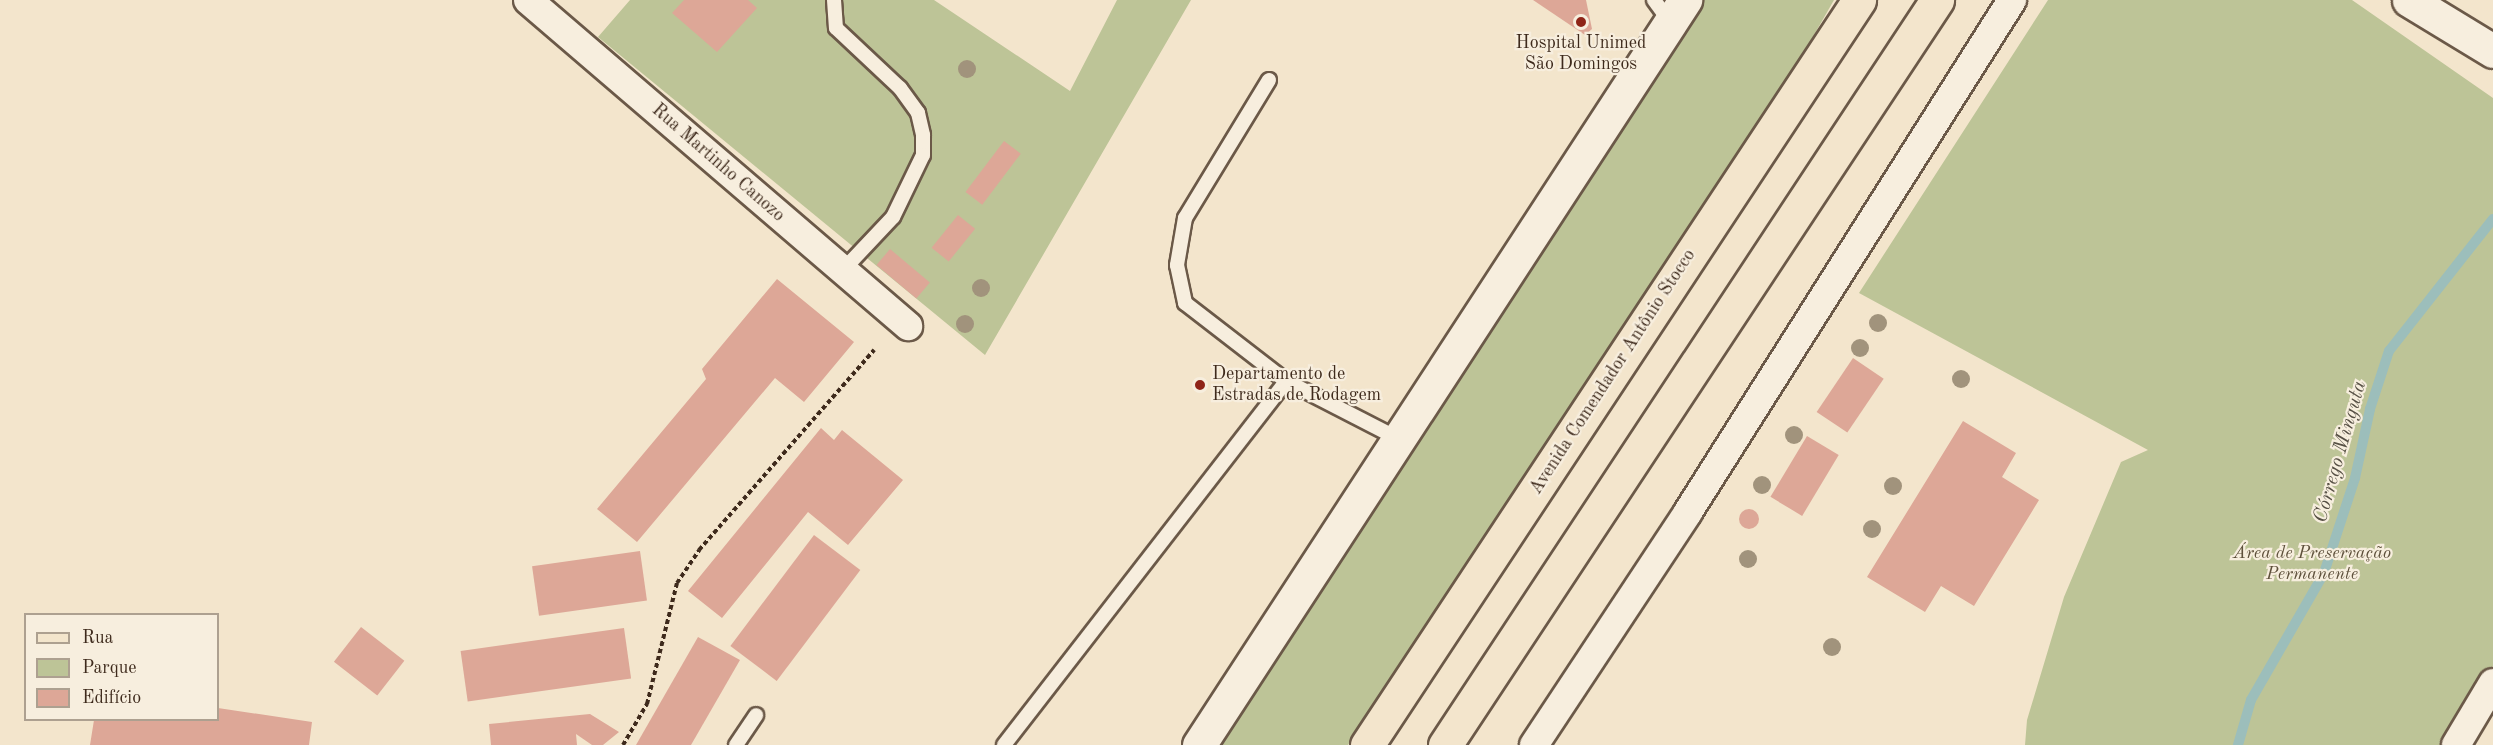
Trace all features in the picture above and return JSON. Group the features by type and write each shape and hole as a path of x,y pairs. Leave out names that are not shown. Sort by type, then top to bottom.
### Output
{"main road":[{"name":"Avenida Comendador Antônio Stocco","path":"1367,745 1859,0"},
{"path":"1445,745 1937,0"}],"street":[{"name":"Rua Martinho Canozo","path":"528,0 908,326"},
{"path":"1534,745 1688,512 2012,0"},
{"path":"2409,0 2493,51"},
{"path":"1199,745 1399,439 1670,7"},
{"path":"2456,745 2493,682"}],"lane":[{"path":"834,0 836,28 900,88 918,112 923,135 923,155 898,207 843,270"},
{"path":"1269,80 1185,218 1177,265 1185,303 1287,381 1399,439"},
{"path":"1004,745 1287,381"},
{"path":"736,745 756,715"}],"path":[{"path":"623,745 647,704 677,584 699,550 874,350"}],"green space":[{"path":"630,0 934,0 1070,91 1117,0 1191,0 985,355 598,37"},
{"path":"1702,0 1834,0 1795,68 1348,745 1218,745"},
{"name":"Área de Preservação Permanente","path":"2048,0 2352,0 2493,98 2493,666 2447,745 2025,745 2027,720 2064,597 2121,462 2148,450 1859,293"}],"building":[{"path":"684,0 748,0 757,8 717,52 672,13"},
{"name":"Hospital Unimed São Domingos","path":"1533,0 1586,0 1592,29 1585,35"},
{"path":"1004,141 1021,154 982,205 965,192"},
{"path":"958,215 975,229 949,261 932,248"},
{"path":"890,249 930,282 916,299 877,265"},
{"path":"777,279 854,342 804,402 775,378 637,542 597,509 706,379 702,369"},
{"path":"1853,358 1884,379 1847,433 1817,412"},
{"path":"1963,421 2016,453 2002,477 2039,500 1974,606 1941,586 1925,612 1867,577"},
{"path":"821,428 834,440 842,430 903,480 848,545 808,512 722,618 688,591"},
{"path":"1807,436 1839,455 1802,516 1770,497"},
{"path":"1749,509 1756,512 1759,519 1756,526 1749,529 1742,526 1739,519 1742,512"},
{"path":"814,535 860,570 777,681 730,646"},
{"path":"640,551 647,601 539,616 532,566"},
{"path":"361,627 404,661 377,696 334,662"},
{"path":"624,628 631,679 468,701 461,651"},
{"path":"698,637 740,660 691,745 636,745"},
{"path":"219,708 312,722 309,745 90,745 94,721 219,721"},
{"path":"590,714 619,732 603,745 592,745 576,734 577,745 491,745 489,724"}],"waterway":[{"name":"Córrego Minguta","path":"2238,745 2251,700 2324,573 2355,478 2370,409 2389,351 2493,219"}],"place":[{"name":"Hospital Unimed São Domingos","path":"1581,22"},
{"name":"Departamento de Estradas de Rodagem","path":"1200,385"}]}
